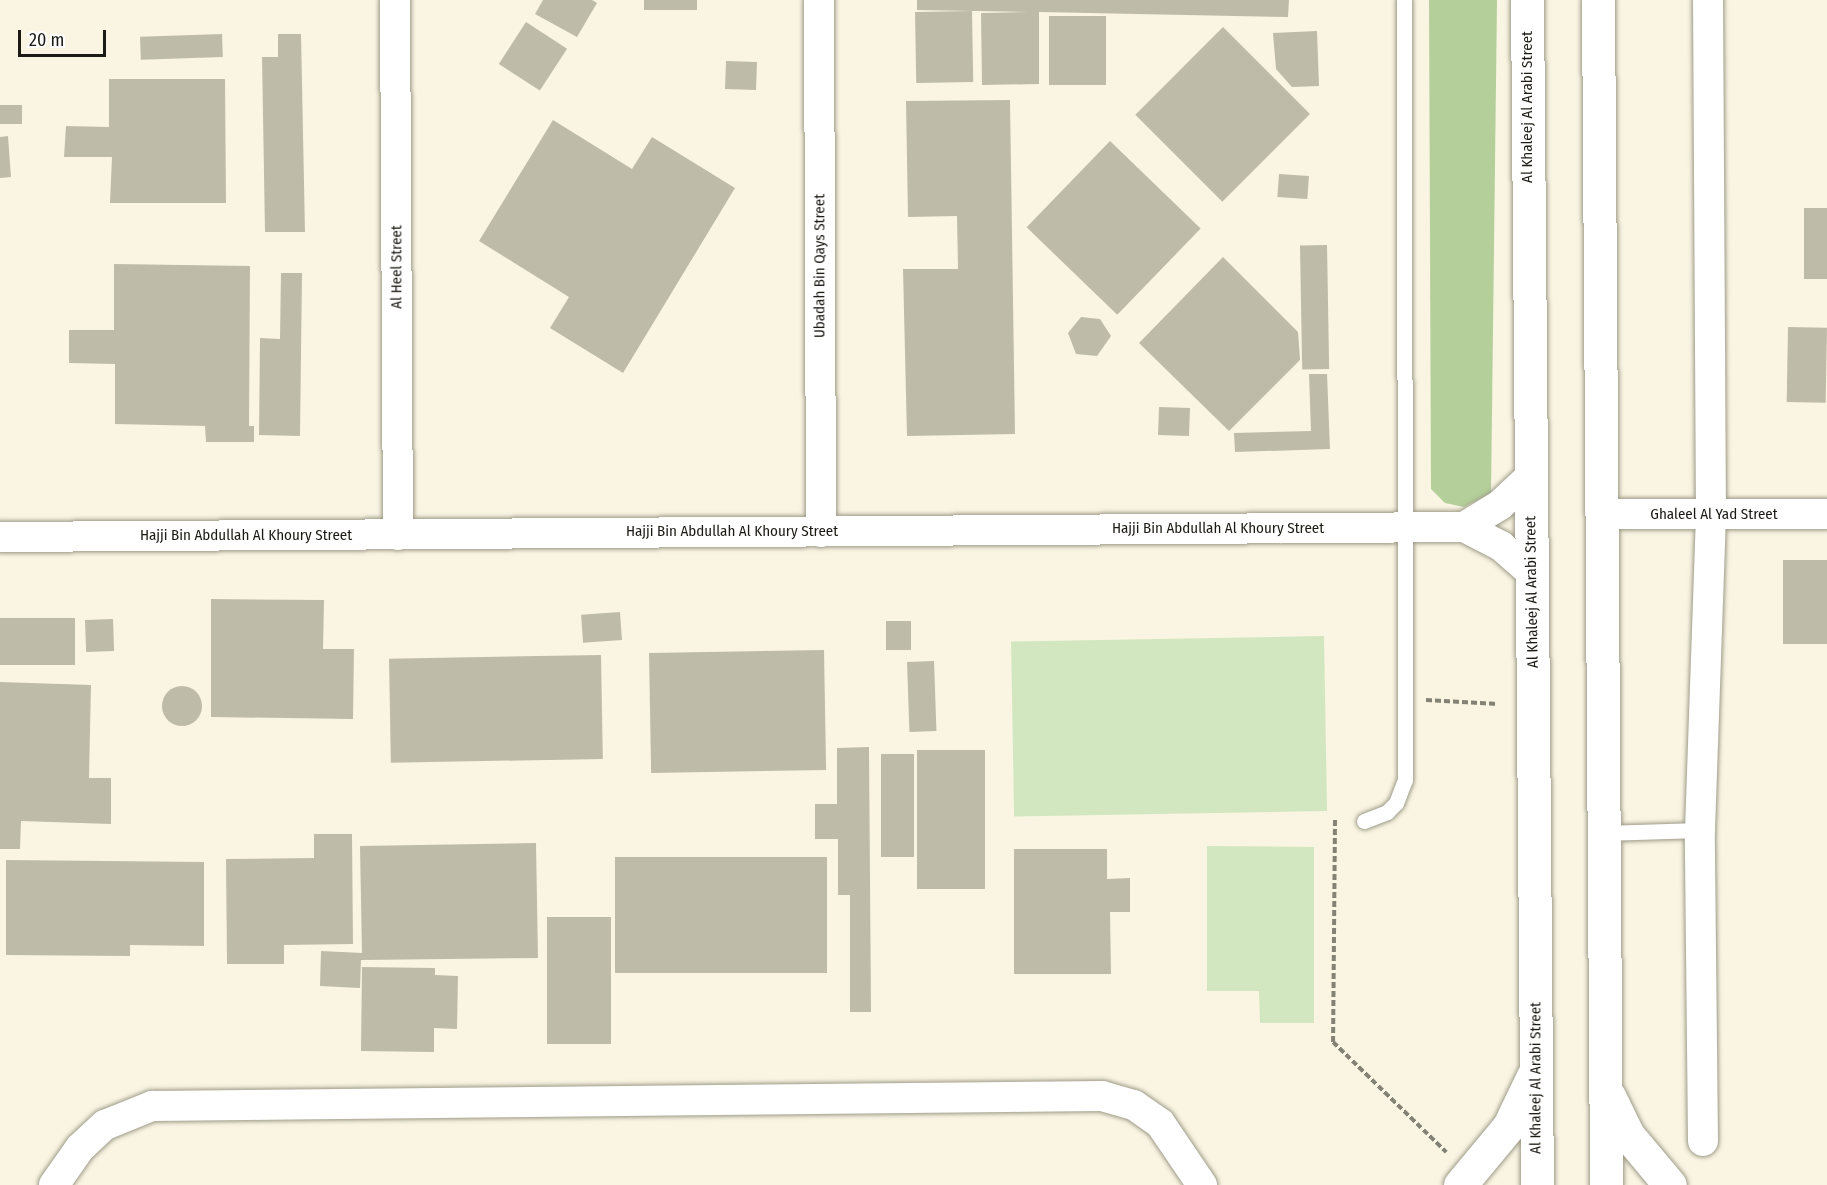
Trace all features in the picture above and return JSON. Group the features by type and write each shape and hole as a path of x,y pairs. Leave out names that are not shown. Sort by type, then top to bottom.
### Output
{"highway":[{"name":"Al Khaleej Al Arabi Street","path":"1527,0 1537,1185"},
{"path":"1598,0 1606,1185"},
{"path":"1454,1170 1509,1126 1536,1071"},
{"path":"1605,1086 1628,1135 1670,1185"}],"street":[{"name":"Al Heel Street","path":"396,0 398,535"},
{"name":"Ubadah Bin Qays Street","path":"819,0 821,532"},
{"path":"1703,1141 1700,830 1711,517 1708,0"},
{"path":"1464,527 1500,505 1531,476"},
{"name":"Ghaleel Al Yad Street","path":"1601,514 1711,517 1827,514"},
{"name":"Hajji Bin Abdullah Al Khoury Street","path":"0,537 1464,527 1501,546 1532,573"},
{"path":"54,1185 80,1148 105,1125 135,1110 161,1105 1102,1096 1134,1105 1160,1123 1202,1185"}],"lane":[{"path":"1364,821 1387,812 1402,792 1404,0"},
{"path":"1604,833 1700,830"}],"path":[{"path":"1404,698 1498,704"},
{"path":"1335,820 1333,1042 1454,1170"}],"green space":[{"path":"1429,0 1497,0 1491,493 1464,507 1445,503 1431,489"},
{"path":"1324,636 1327,811 1014,816 1011,641"},
{"path":"1207,846 1314,847 1314,1023 1260,1023 1259,991 1207,991"}],"building":[{"path":"543,0 592,0 597,3 577,37 535,14"},
{"path":"644,0 697,0 697,10 644,10"},
{"path":"917,0 1289,0 1288,17 1039,12 1039,84 982,85 981,13 1028,12 917,10"},
{"path":"972,11 973,82 916,83 915,12"},
{"path":"1049,16 1106,16 1106,85 1049,85"},
{"path":"526,22 567,49 540,91 499,64"},
{"path":"1223,27 1310,114 1222,202 1135,115"},
{"path":"1317,31 1319,86 1292,87 1276,69 1273,33"},
{"path":"222,34 223,57 141,60 140,37"},
{"path":"278,34 301,34 305,232 265,232 262,57 278,57"},
{"path":"726,61 757,62 756,90 725,89"},
{"path":"109,79 225,79 226,203 110,203 112,157 64,157 66,126 109,127"},
{"path":"1010,100 1015,434 907,436 903,269 958,269 957,216 908,217 906,101"},
{"path":"0,105 22,105 22,124 0,124"},
{"path":"553,120 632,169 652,137 735,188 623,373 550,328 569,297 479,241"},
{"path":"8,136 11,177 0,178 0,137"},
{"path":"1110,141 1201,229 1117,315 1027,227"},
{"path":"1279,174 1309,176 1307,199 1277,197"},
{"path":"1804,208 1827,208 1827,279 1804,279"},
{"path":"1300,245 1327,245 1329,369 1302,369"},
{"path":"1223,257 1298,332 1300,360 1229,431 1139,343"},
{"path":"114,264 250,266 249,426 254,426 254,442 206,442 205,426 115,424 115,364 69,363 69,330 114,330"},
{"path":"281,273 302,273 300,436 259,435 260,338 280,339"},
{"path":"1081,317 1100,319 1111,336 1097,356 1076,354 1068,333"},
{"path":"1788,327 1827,328 1826,403 1787,402"},
{"path":"1309,374 1327,374 1330,449 1235,452 1234,433 1311,431"},
{"path":"1159,407 1190,408 1189,436 1158,435"},
{"path":"1783,560 1827,560 1827,644 1783,644"},
{"path":"211,599 324,600 323,649 354,649 353,719 211,717"},
{"path":"620,612 622,640 583,643 581,615"},
{"path":"0,618 75,618 75,665 0,665"},
{"path":"113,619 114,651 86,652 85,620"},
{"path":"886,621 911,621 911,650 886,650"},
{"path":"824,650 826,770 651,773 649,653"},
{"path":"601,655 603,759 391,763 389,659"},
{"path":"934,661 936,731 909,732 907,662"},
{"path":"0,682 91,685 89,778 111,778 111,824 21,821 20,849 0,849"},
{"path":"182,686 190,687 196,692 201,698 201,714 196,720 190,725 182,726 174,725 168,720 163,714 162,706 163,698 168,692 174,687"},
{"path":"869,747 871,1012 850,1012 850,895 838,895 838,839 815,839 815,804 837,804 837,748"},
{"path":"917,750 985,750 985,889 917,889"},
{"path":"881,754 914,754 914,857 881,857"},
{"path":"314,834 352,834 353,944 284,945 284,964 227,964 226,859 314,858"},
{"path":"536,843 538,958 361,960 360,988 320,986 321,951 362,953 360,846"},
{"path":"1014,849 1107,849 1107,879 1130,878 1130,912 1110,912 1111,974 1014,974"},
{"path":"615,857 827,857 827,973 615,973"},
{"path":"6,860 204,862 204,946 130,945 130,956 6,955"},
{"path":"547,917 611,917 611,1044 547,1044"},
{"path":"362,967 435,968 435,975 458,976 457,1029 434,1028 434,1052 361,1051"}]}
